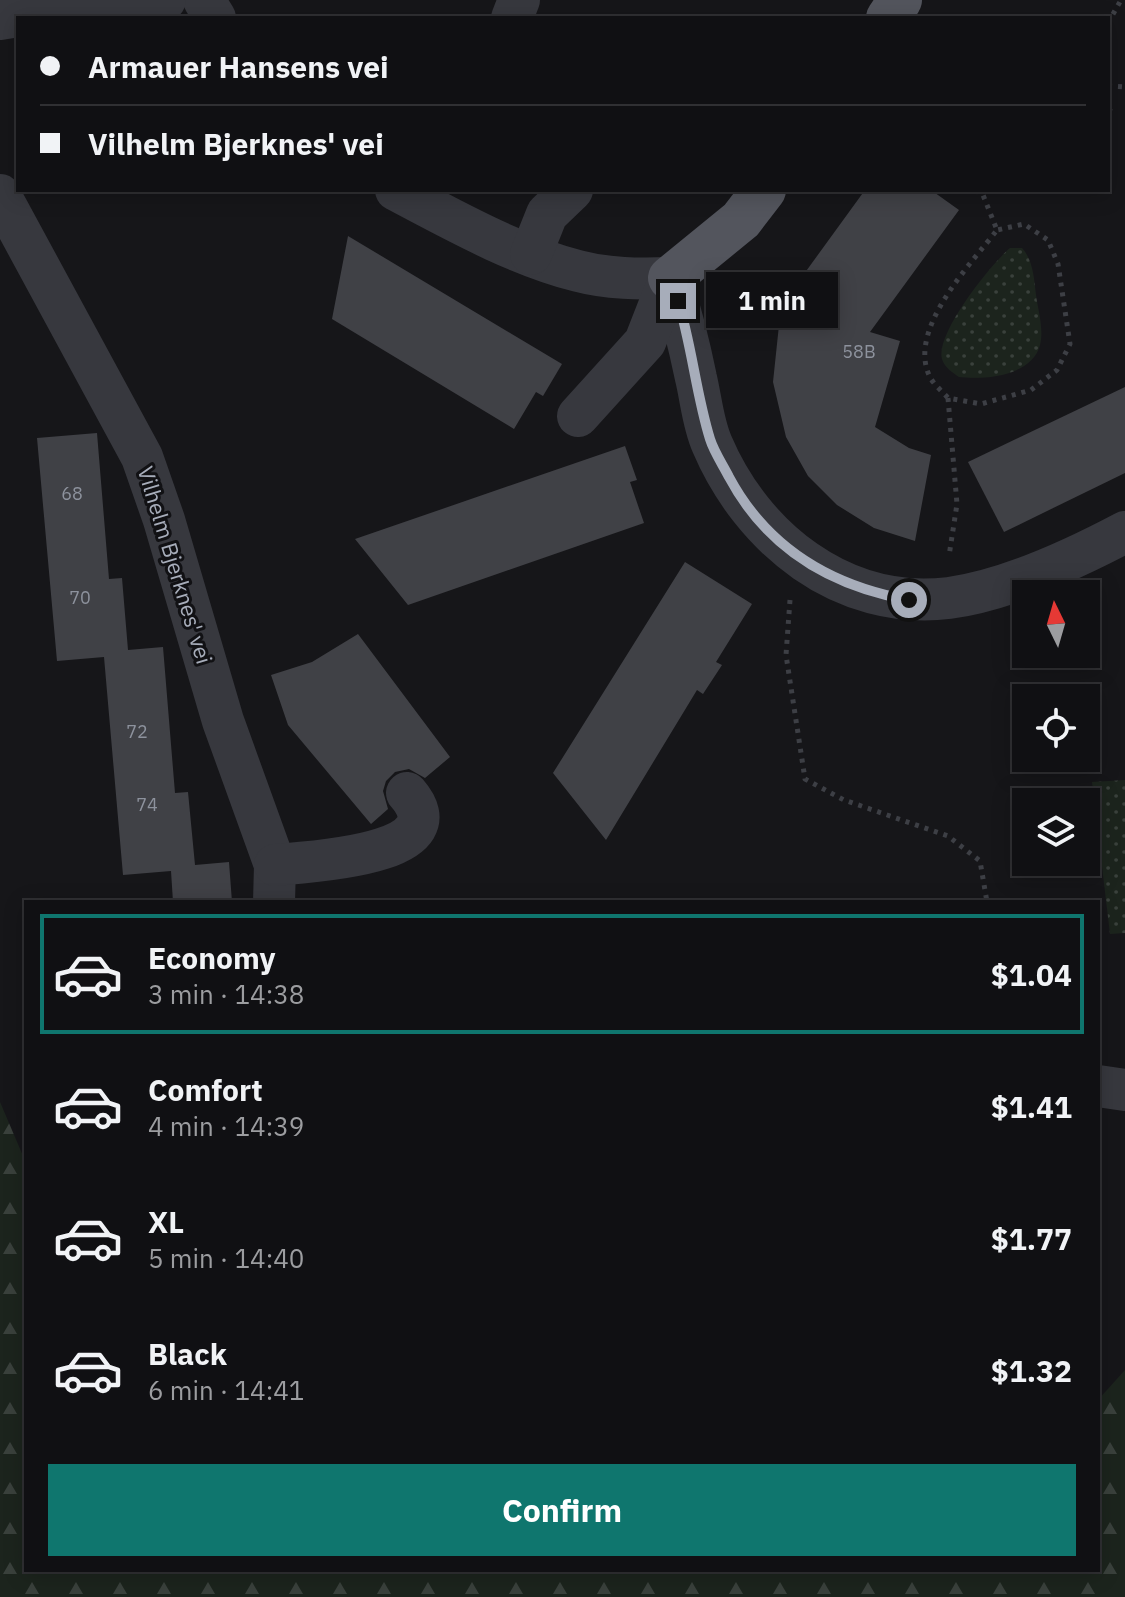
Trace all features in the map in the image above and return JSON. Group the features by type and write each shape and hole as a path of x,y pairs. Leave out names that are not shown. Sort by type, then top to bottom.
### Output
{"main road":[{"path":"670,278 741,220 762,192"}],"street":[{"path":"16,16 99,1 128,7 165,0"},
{"path":"400,192 531,254 578,271 629,279 670,278"},
{"path":"531,254 547,214 570,192"},
{"name":"Vilhelm Bjerknes' vei","path":"0,195 142,457 274,883 380,852 404,840 416,824 416,809 407,793"},
{"path":"578,416 645,342 670,278"},
{"path":"670,278 685,324 711,442 753,515 793,555 835,580 867,592 909,600 950,598 1076,558 1125,532"},
{"path":"1100,1086 1125,1090"}],"path":[{"path":"1110,19 1121,0"},
{"path":"1110,111 1116,114"},
{"path":"978,192 983,195 997,230"},
{"path":"948,398 981,404 1031,390 1057,370 1070,344 1058,264 1048,240 1024,224 997,230 950,292 927,330 924,354 929,376 948,398 957,504 947,578 950,598"},
{"path":"793,555 786,655 805,779 844,800 948,836 980,861 987,900"}],"green space":[{"path":"1010,248 1022,248 1031,264 1041,326 1040,345 1028,364 1018,370 982,378 959,377 942,359 947,333 966,300"},
{"path":"1125,780 1125,933 1110,934 1100,850 1100,788 1093,788 1092,782"},
{"path":"0,1102 24,1158 24,1572 1100,1572 1100,1398 1125,1370 1125,1597 0,1597"}],"building":[{"path":"864,192 934,192 959,210 870,332 900,341 875,427 909,448 931,455 915,541 874,528 837,505 808,476 786,437 773,382 779,325 804,274"},
{"path":"348,236 562,364 543,396 536,392 514,429 332,319"},
{"path":"1125,387 1125,473 1004,532 968,462"},
{"path":"97,433 109,579 122,578 128,650 163,647 175,793 188,792 195,865 229,862 232,900 173,900 171,871 123,875 104,657 57,661 37,438"},
{"path":"625,446 637,480 630,482 644,523 408,605 355,539"},
{"path":"685,562 752,604 716,662 722,665 703,694 697,690 606,840 553,773"},
{"path":"358,634 450,757 425,778 409,769 395,772 386,781 383,791 388,809 371,824 288,725 271,675 312,662"}],"route":[{"path":"678,301 711,442 753,515 793,555 835,580 867,592 909,600"}]}
